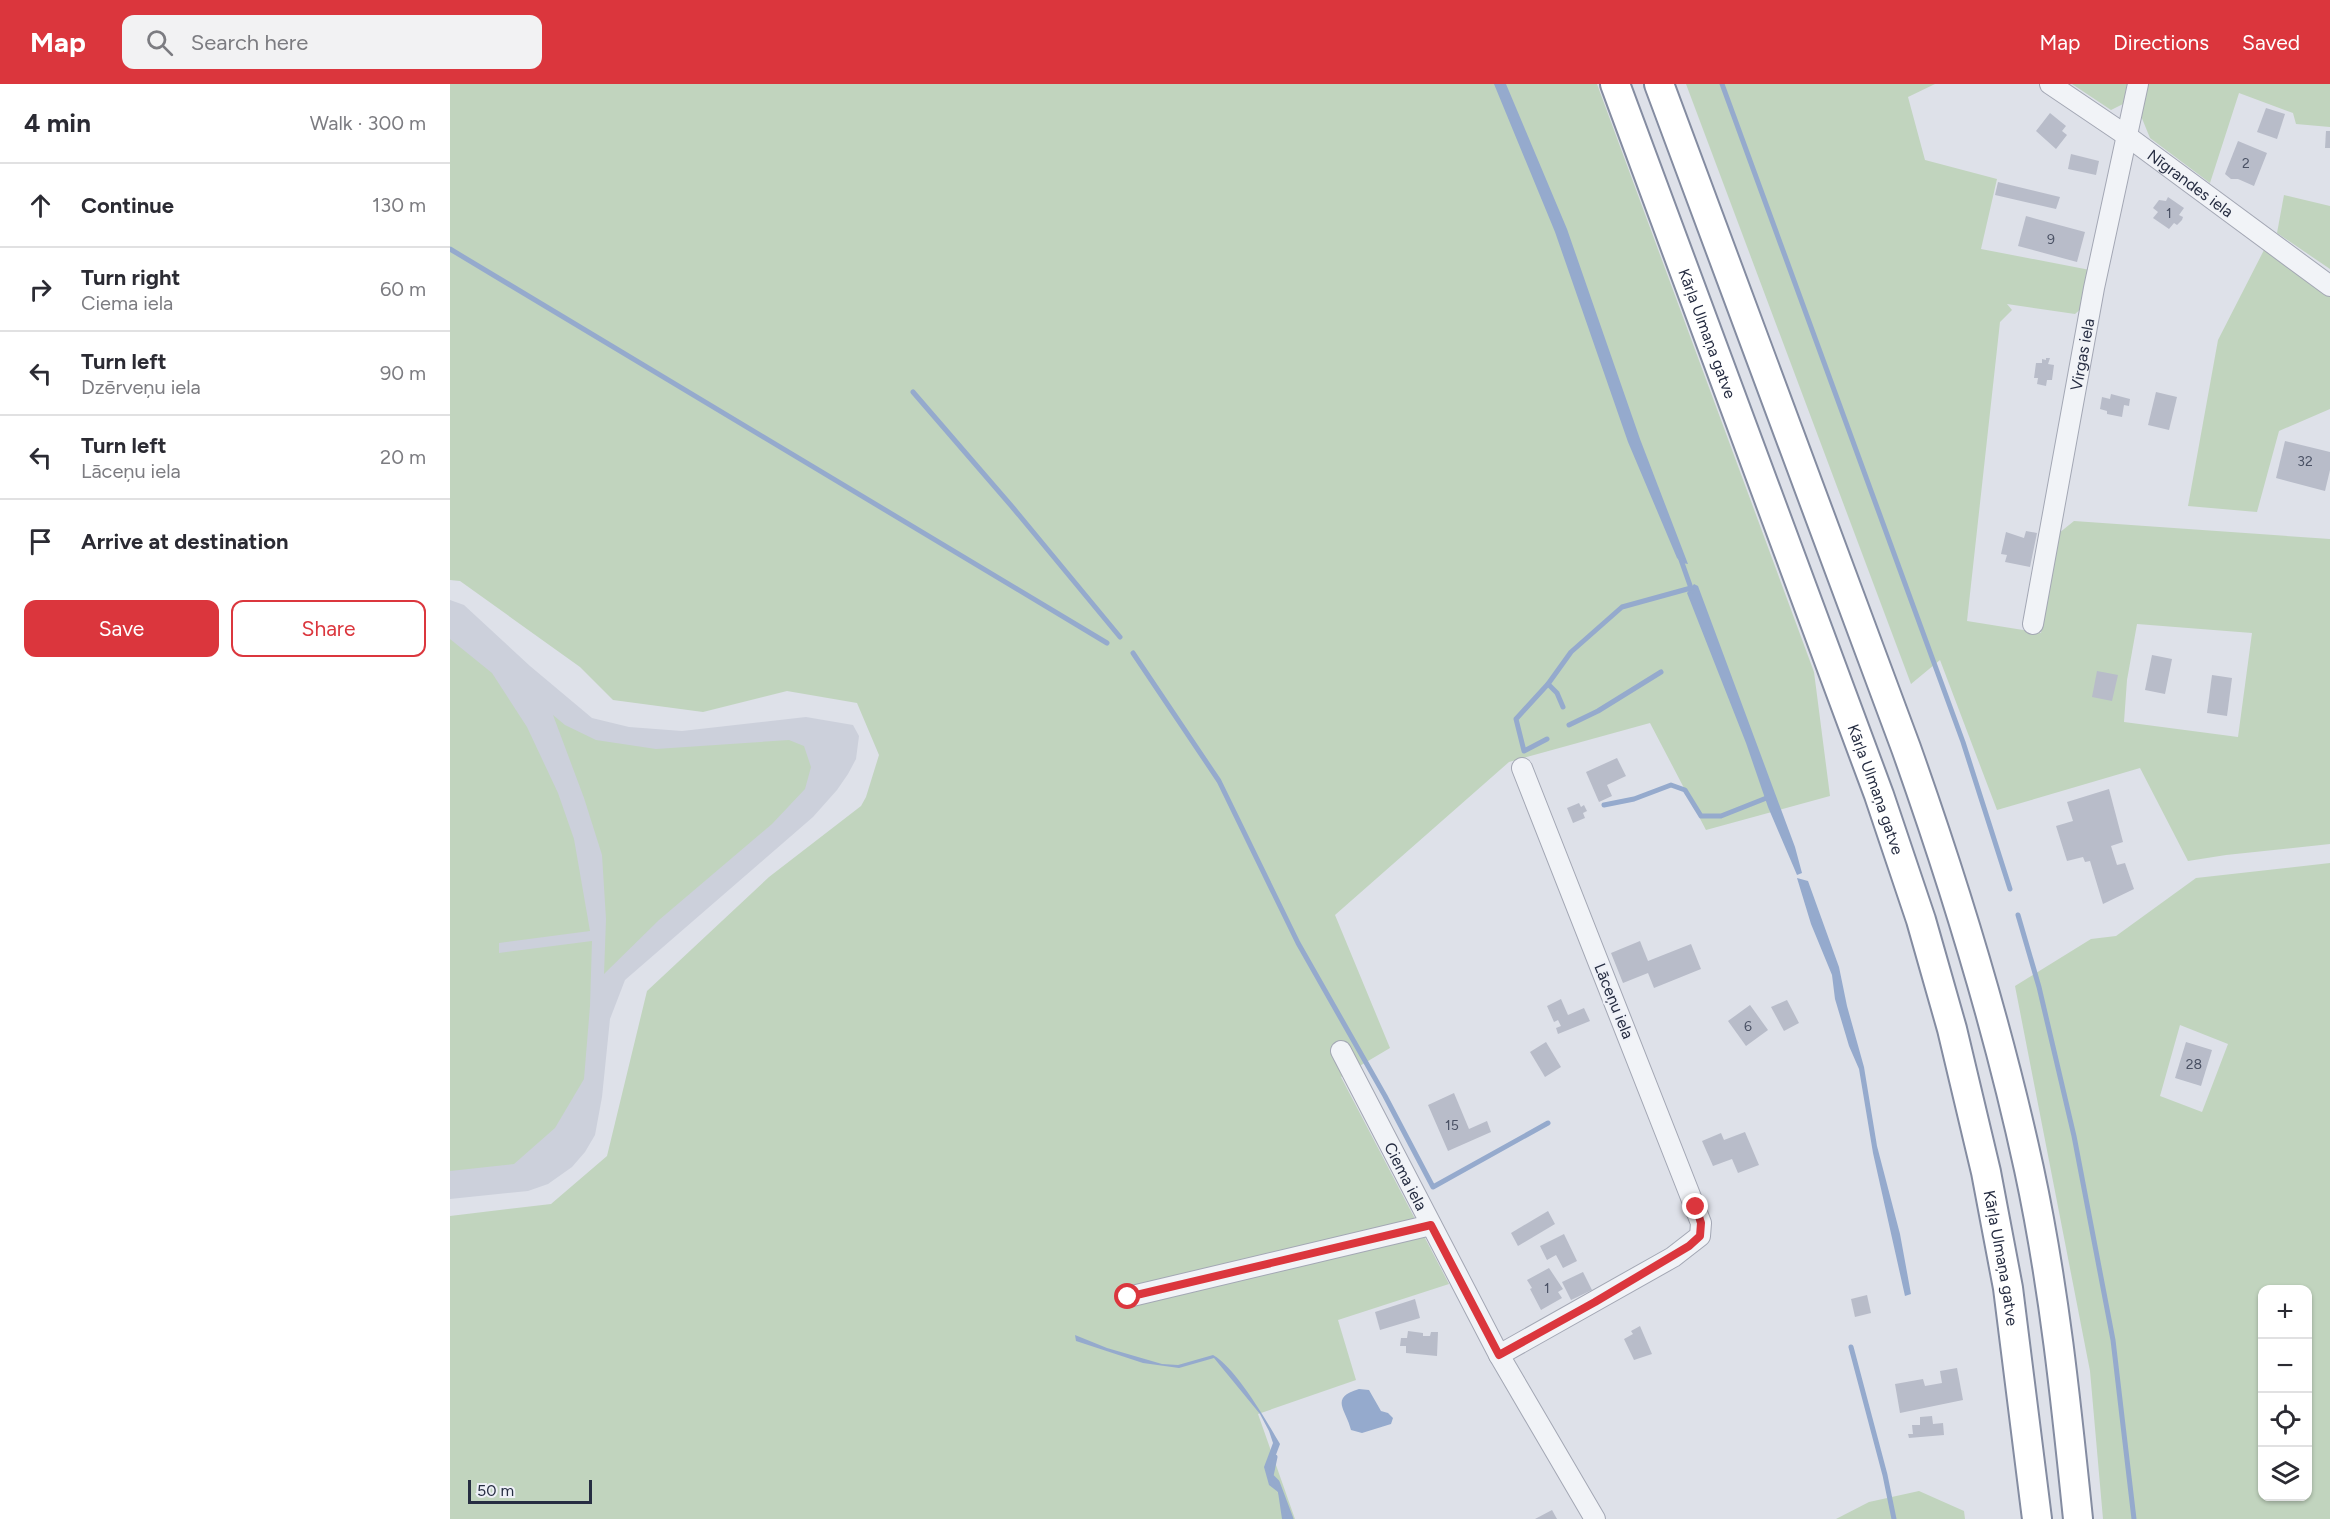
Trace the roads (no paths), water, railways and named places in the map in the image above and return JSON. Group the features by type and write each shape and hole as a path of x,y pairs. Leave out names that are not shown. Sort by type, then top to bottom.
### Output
{"highway":[{"name":"Kārļa Ulmaņa gatve","path":"1615,84 1879,795 1921,920 1952,1029 1986,1172 2008,1288 2037,1519"},
{"path":"1659,84 1906,748 1940,843 1988,1002 2029,1171 2050,1283 2079,1519"}],"street":[{"name":"Nīgrandes iela","path":"2050,84 2127,136 2330,286"},
{"name":"Virgas iela","path":"2033,624 2094,288 2138,84"},
{"name":"Lāceņu iela","path":"1499,1355 1673,1257 1700,1236 1701,1223 1522,768"},
{"name":"Ciema iela","path":"1341,1052 1499,1355 1594,1519"},
{"path":"1128,1297 1431,1225"}],"water":[{"path":"1494,84 1506,84 1567,229 1640,439 1688,564 1682,563 1677,558 1628,442 1555,232"},
{"path":"1694,584 1698,586 1795,847 1802,873 1797,875 1768,807 1746,743 1687,593"},
{"path":"1797,878 1808,881 1839,967 1864,1067 1877,1146 1900,1234 1911,1294 1905,1296 1873,1153 1859,1069 1849,1046 1835,999 1832,975 1811,924"},
{"path":"1075,1335 1107,1348 1162,1364 1178,1365 1213,1355 1222,1362 1250,1395 1280,1444 1271,1468 1273,1474 1271,1478 1279,1485 1289,1519 1282,1519 1278,1492 1269,1485 1264,1467 1273,1443 1269,1431 1260,1414 1214,1358 1179,1368 1143,1363 1076,1341"},
{"path":"1359,1389 1369,1390 1381,1411 1393,1418 1391,1424 1362,1433 1351,1430 1343,1410 1342,1400 1350,1392"}],"waterway":[{"path":"1722,84 1963,742 2010,889"},
{"path":"450,249 1107,643"},
{"path":"913,392 1120,637"},
{"path":"1680,557 1692,591"},
{"path":"1547,739 1524,751 1516,719 1548,684 1571,652 1622,607 1691,588"},
{"path":"1133,653 1219,781 1298,943 1385,1096 1433,1187 1548,1123"},
{"path":"1569,725 1598,711 1661,672"},
{"path":"1548,684 1557,693 1563,707"},
{"path":"1604,805 1634,799 1671,785 1685,790 1701,816 1721,816 1769,797"},
{"path":"2018,915 2039,987 2074,1136 2113,1340 2134,1519"},
{"path":"1851,1347 1885,1475 1894,1519"},
{"path":"1275,1457 1271,1476 1277,1482 1291,1519"}]}
